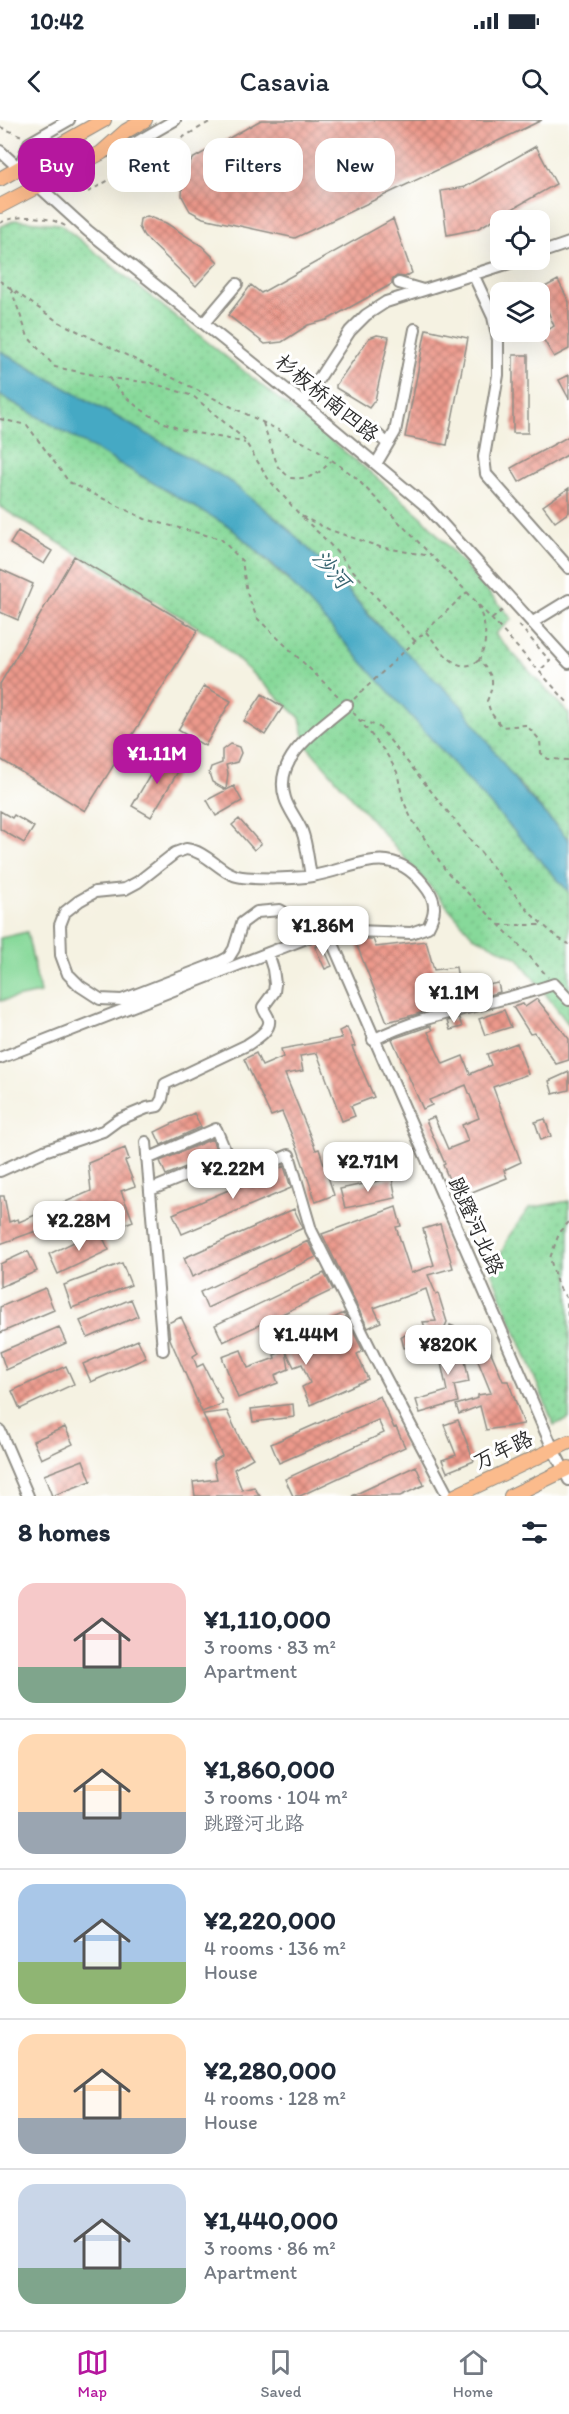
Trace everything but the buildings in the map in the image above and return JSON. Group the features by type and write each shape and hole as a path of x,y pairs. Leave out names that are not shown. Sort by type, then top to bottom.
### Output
{"main road":[{"path":"73,138 104,120"},
{"path":"95,156 126,131 145,120"},
{"path":"0,179 18,170"},
{"path":"0,206 28,192"},
{"name":"万年路","path":"455,1496 569,1442"},
{"path":"512,1496 567,1473"}],"street":[{"path":"37,138 69,120"},
{"path":"101,153 135,143 175,120"},
{"name":"杉板桥南四路","path":"0,151 18,169"},
{"name":"杉板桥南四路","path":"44,192 88,231 303,403 428,507 569,663"},
{"path":"550,250 569,243"},
{"path":"303,403 350,332 366,315 386,302 490,269"},
{"path":"473,274 494,317 498,340 498,375 484,457 486,474 569,568"},
{"path":"399,283 423,290"},
{"path":"204,323 237,284"},
{"path":"376,464 395,432 415,329"},
{"path":"371,429 388,444"},
{"path":"533,622 569,600"},
{"path":"311,876 303,834 296,816 285,800 281,782 283,771 288,760 300,747 347,705"},
{"path":"186,849 196,850 237,877 311,876 366,861 399,863 410,868 432,897 435,914 428,927 411,933 327,930 310,927 280,910 257,912 242,924 229,957 122,1000 100,999 80,986 68,974 61,955 60,925 65,912 95,892 125,889 138,882 175,853 186,849"},
{"path":"0,1058 327,930"},
{"name":"跳蹬河北路","path":"327,930 553,1449 567,1473"},
{"path":"0,1171 44,1151 104,1131 118,1119 147,1107 158,1106 165,1084 247,1045 262,1033 269,1021 263,1007 274,992 275,984 268,953"},
{"path":"373,1040 399,1027 529,993 554,984 569,1000"},
{"path":"147,1159 216,1129 228,1158 243,1174 289,1155 311,1230 448,1496"},
{"path":"146,1142 163,1350"},
{"path":"150,1190 228,1158"},
{"path":"0,1431 28,1496"}],"path":[{"path":"95,188 213,120"},
{"path":"0,127 21,137 30,131"},
{"path":"0,223 11,217 59,221 69,229"},
{"path":"0,281 57,321 263,423 332,460 354,476 467,592 569,704"},
{"path":"11,289 28,336 55,367 109,378 152,382 193,396 246,443 269,480 326,540 415,641"},
{"path":"109,378 121,394 146,412 173,426 246,443"},
{"path":"193,396 197,390"},
{"path":"0,419 27,425 69,482 145,519 221,539 242,561 247,593 257,618 347,705 386,753 397,772 403,800 421,836 446,871 554,984"},
{"path":"263,423 278,467 290,478 308,479 332,460"},
{"path":"301,516 330,530 380,547 432,556"},
{"path":"364,690 467,592"},
{"path":"425,632 451,660 460,666 471,666 479,660 485,647 487,633 477,603"},
{"path":"492,619 505,608"},
{"path":"512,617 550,661 539,671"},
{"path":"479,660 492,676 493,686 487,701 491,713 502,727 526,725 540,740 541,753 548,759 569,760"},
{"path":"359,719 379,727 530,913 569,944"},
{"path":"499,925 544,925"},
{"path":"569,1222 560,1231 550,1258 557,1284 567,1299 569,1335"}],"green space":[{"path":"15,220 60,224 370,472 423,518 512,619 495,634 569,714 569,840 330,570 282,523 227,479 0,351 0,227"},
{"path":"0,395 230,527 303,595 569,892 569,1025 518,958 473,936 306,745 300,718 211,635 0,507"},
{"path":"27,932 40,993 0,1001 0,938"},
{"path":"569,1201 569,1419 554,1425 492,1274 509,1236 529,1208"}],"water":[{"path":"0,351 227,479 282,523 330,570 372,619 461,705 521,788 569,840 569,892 283,574 230,527 0,395"}],"water label":[{"name":"沙河","path":"332,569"}]}
